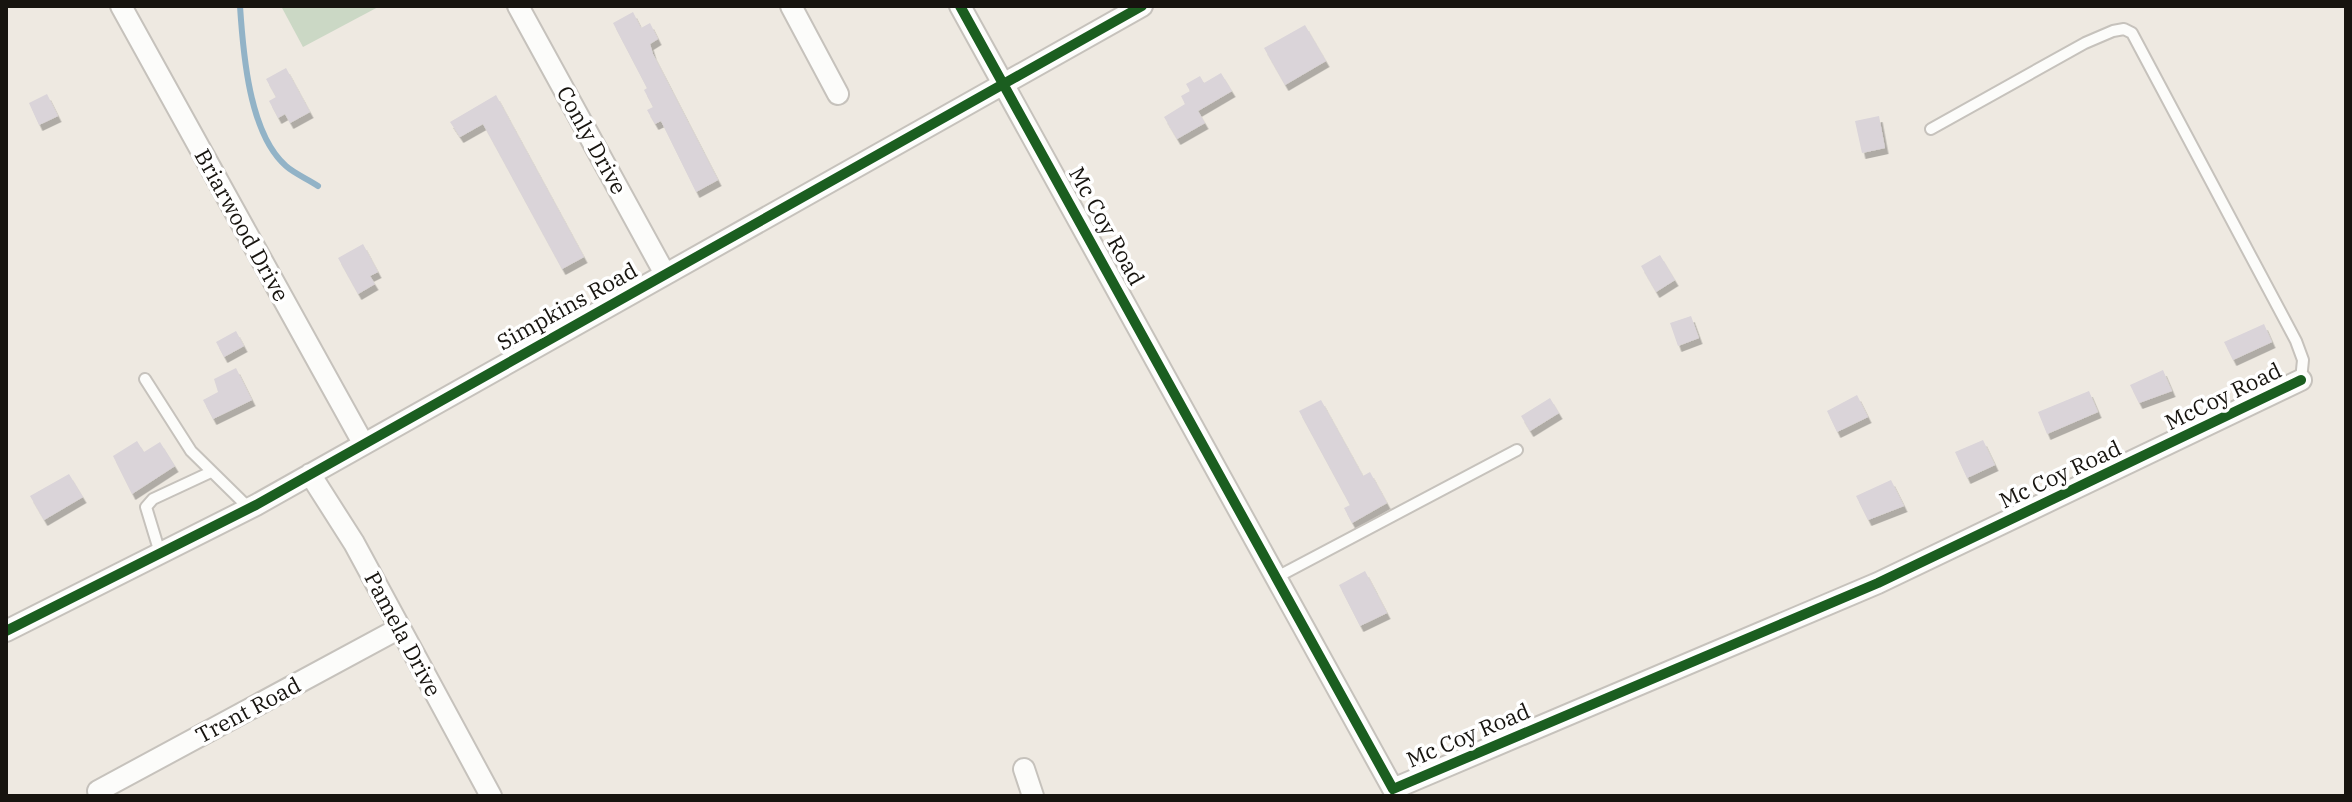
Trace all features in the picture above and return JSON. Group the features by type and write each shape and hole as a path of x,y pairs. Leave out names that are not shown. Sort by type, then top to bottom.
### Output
{"street":[{"name":"Briarwood Drive","path":"121,6 363,443"},
{"name":"Conly Drive","path":"518,6 665,274"},
{"path":"791,6 838,94"},
{"name":"Mc Coy Road","path":"960,6 1005,82 1393,789 1878,583 2162,448"},
{"name":"Simpkins Road","path":"6,631 249,508 1142,6"},
{"name":"McCoy Road","path":"2162,448 2301,380"},
{"name":"Pamela Drive","path":"310,474 354,543 491,796"},
{"name":"Trent Road","path":"98,791 398,629"},
{"path":"1024,769 1033,796"}],"lane":[{"name":"McCoy Road","path":"1931,129 2085,43 2113,31 2124,29 2132,33 2296,341 2303,360 2301,380"},
{"path":"145,379 165,415 211,472 249,508"},
{"path":"1277,577 1517,450"},
{"path":"160,553 146,507 153,499 211,472"}],"green space":[{"path":"281,6 380,6 303,47"}],"building":[{"path":"633,12 641,28 650,23 658,39 650,44 653,54 718,180 696,192 661,121 655,124 647,110 653,107 644,90 647,88 613,23"},
{"path":"1305,25 1326,61 1285,85 1264,48"},
{"path":"286,68 310,112 290,123 285,114 278,118 269,101 276,97 266,79"},
{"path":"1221,73 1232,91 1198,111 1205,123 1177,139 1164,117 1185,104 1181,96 1190,91 1186,84 1200,76 1204,83"},
{"path":"47,94 58,116 39,125 29,103"},
{"path":"496,95 584,257 562,269 483,124 460,137 450,122"},
{"path":"1879,116 1885,148 1862,153 1855,121"},
{"path":"363,244 378,272 370,276 375,284 358,294 338,258"},
{"path":"1660,255 1675,280 1656,292 1641,266"},
{"path":"1691,316 1699,338 1678,346 1670,323"},
{"path":"2264,324 2272,342 2233,360 2224,342"},
{"path":"236,331 244,346 224,357 216,342"},
{"path":"236,368 252,400 213,419 203,400 218,392 214,379"},
{"path":"2163,370 2172,391 2139,403 2130,385"},
{"path":"2089,391 2098,412 2047,434 2038,412"},
{"path":"1857,395 1868,417 1837,432 1827,411"},
{"path":"1550,398 1559,413 1530,431 1521,416"},
{"path":"1321,400 1363,476 1370,472 1387,503 1352,523 1344,508 1350,505 1299,411"},
{"path":"1983,440 1995,465 1967,478 1955,452"},
{"path":"137,441 144,452 160,442 175,466 132,494 113,456"},
{"path":"69,474 83,497 44,520 30,496"},
{"path":"1891,480 1904,506 1868,520 1856,496"},
{"path":"1365,571 1387,613 1360,626 1339,585"}],"waterway":[{"path":"240,6 250,91 264,134 286,166 318,186"}],"cycle path":[{"path":"960,6 1393,789 1878,583 2301,380"},
{"path":"6,631 256,505 1142,6"}]}
